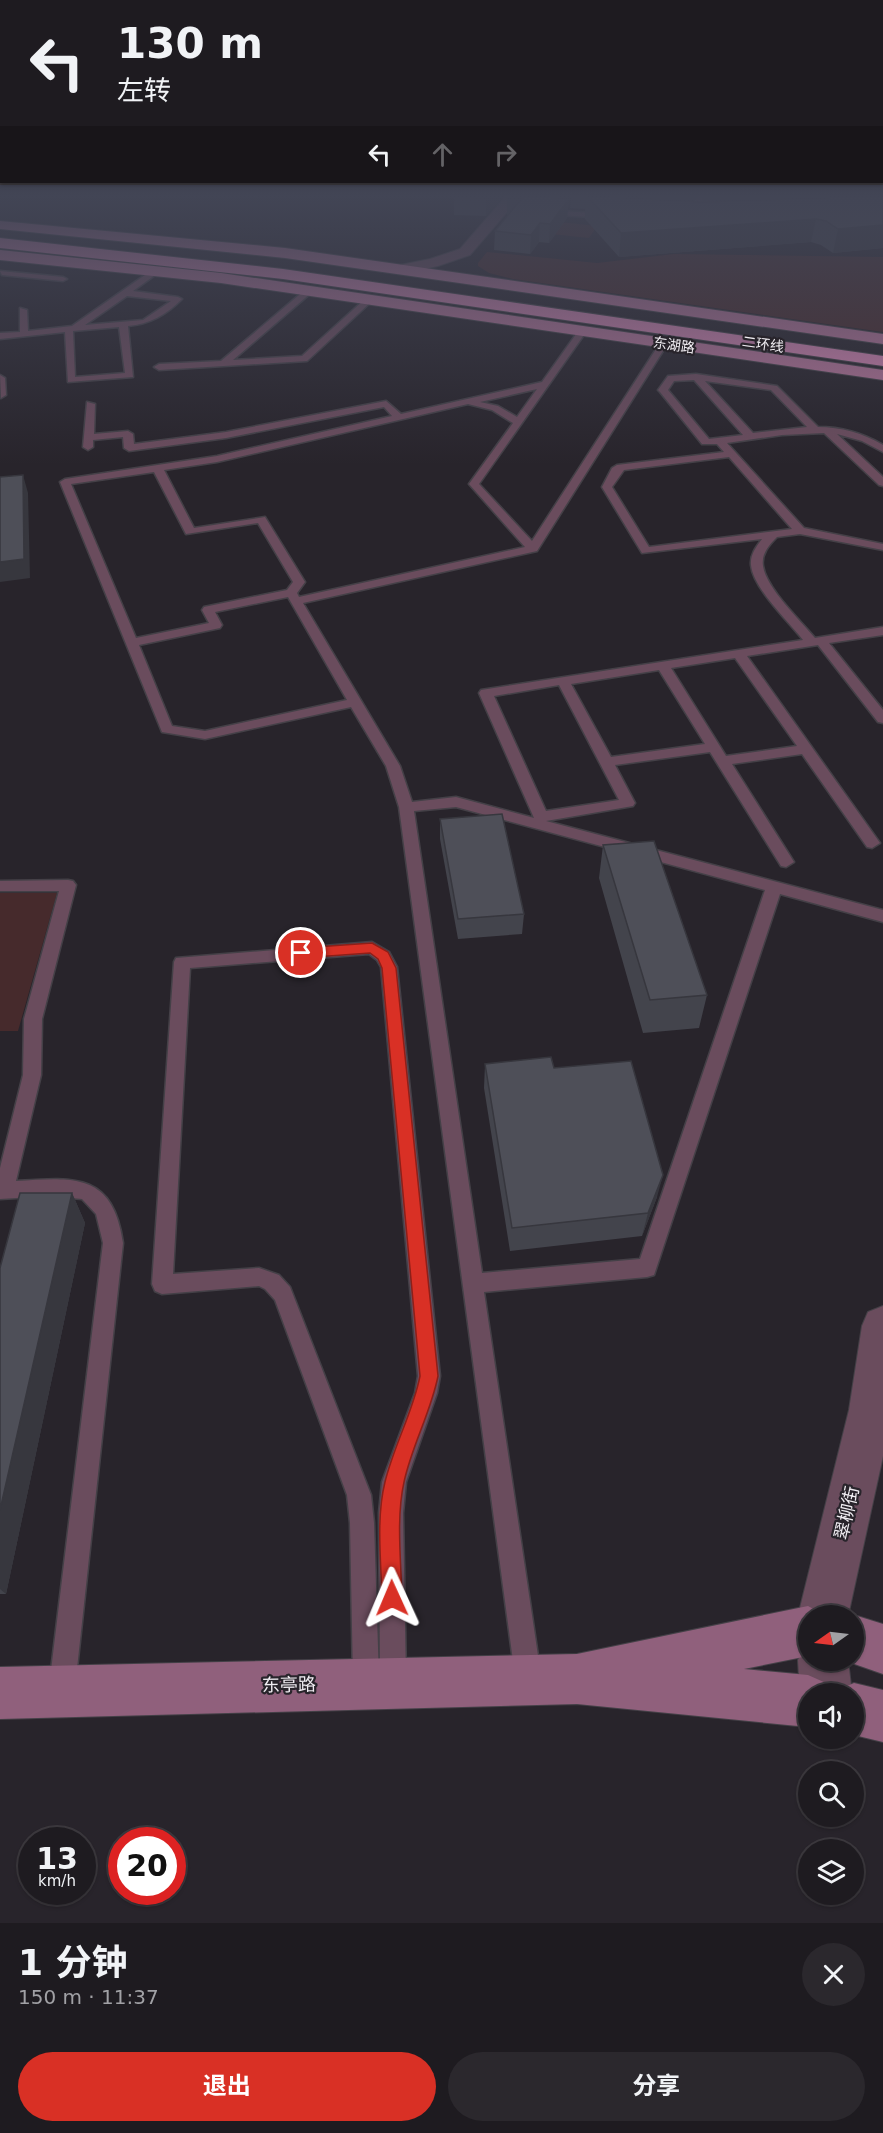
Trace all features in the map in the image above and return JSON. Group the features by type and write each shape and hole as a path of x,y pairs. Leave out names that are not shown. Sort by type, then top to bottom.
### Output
{"highway":[{"name":"二环线","path":"359,286 883,361"},
{"name":"二环线","path":"367,286 883,349"}],"main road":[{"name":"东湖路","path":"329,286 368,301 883,375"},
{"path":"509,286 883,339"}],"street":[{"name":"翠柳街","path":"826,1605 871,1410 883,1326"},
{"name":"翠柳街","path":"871,1410 883,1468"},
{"name":"东亭路","path":"577,1679 798,1633"},
{"path":"864,1643 883,1650"},
{"name":"东亭路","path":"0,1693 577,1679 798,1700"},
{"path":"864,1711 883,1716"}],"lane":[{"path":"71,329 135,286"},
{"path":"223,364 305,286"},
{"path":"0,336 123,324 151,319 178,299 125,293"},
{"path":"159,367 304,359 368,301"},
{"path":"23,310 24,334"},
{"path":"71,329 71,380 130,375 123,324"},
{"path":"533,549 474,484 582,332"},
{"path":"131,643 216,625 208,610 294,597 533,549 664,343"},
{"path":"696,377 751,437"},
{"path":"883,449 860,434 821,429 706,442 663,390 671,378 696,377 774,388 821,429 883,483"},
{"path":"0,378 1,395"},
{"path":"355,702 204,735 167,729 65,482 218,459 397,416 545,384"},
{"path":"467,401 495,408 518,422"},
{"path":"90,404 88,443 128,435 129,448 238,434 386,404 397,416"},
{"path":"720,441 800,531"},
{"path":"731,454 621,467 616,470 607,487 646,551 800,531 883,547"},
{"path":"157,467 190,532 261,519 299,582 294,597 393,766 406,807 529,1679"},
{"path":"773,535 759,552 757,569 767,587 883,719"},
{"path":"564,682 628,803 541,817 486,693 883,631"},
{"path":"739,654 872,843"},
{"path":"663,666 786,862"},
{"path":"607,762 713,747"},
{"path":"722,761 806,749"},
{"path":"406,807 456,802 883,916"},
{"path":"0,886 68,885 33,1019 32,1075 2,1191 61,1189 87,1192 101,1204 107,1215 113,1243 62,1691"},
{"path":"474,1283 647,1268 774,887"},
{"path":"372,948 383,956 389,968 429,1376 426,1393 394,1482 379,1683 359,1495 283,1294 272,1282 259,1277 162,1284 182,962 372,948"}],"shaded area":[{"path":"560,286 883,286 883,332"},
{"path":"0,893 57,893 18,1031 0,1031"}],"building":[{"path":"23,475 24,559 0,562 0,477"},
{"path":"502,814 524,914 458,919 440,819"},
{"path":"654,841 707,995 650,1000 603,845"},
{"path":"551,1057 554,1068 631,1061 663,1175 648,1213 512,1228 485,1064"},
{"path":"20,1193 72,1193 0,1510 0,1268"}],"route":[{"path":"301,953 372,948 383,956 389,968 429,1376 426,1393 394,1482 391,1512 392,1598"}]}
